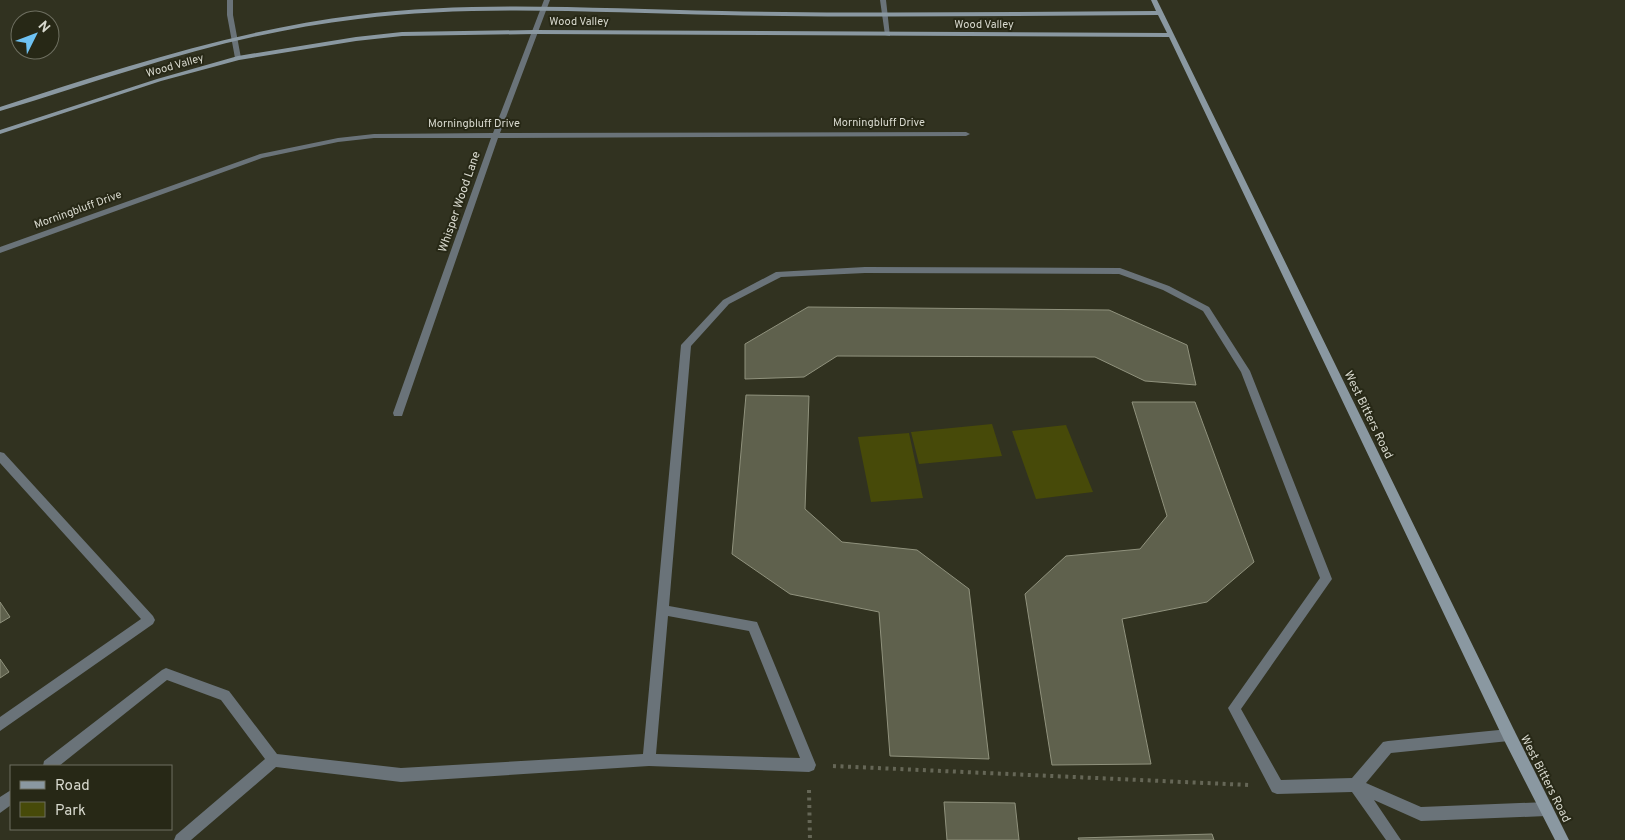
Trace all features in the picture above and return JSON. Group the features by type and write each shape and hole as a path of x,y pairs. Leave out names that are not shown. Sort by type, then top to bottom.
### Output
{"street":[{"path":"230,0 230,15 238,58"},
{"name":"Whisper Wood Lane","path":"398,413 496,134 547,0"},
{"path":"883,0 888,35"},
{"name":"West Bitters Road","path":"1154,0 1509,735 1562,840"},
{"name":"Wood Valley","path":"0,109 149,62 234,38 308,24 408,12 543,10 885,16 1160,13"},
{"name":"Wood Valley","path":"0,132 159,80 238,58 356,39 402,34 534,32 1170,35"},
{"name":"Morningbluff Drive","path":"0,250 260,156 338,140 374,136 496,134 966,134"},
{"path":"649,760 686,345 726,302 780,274 866,270 1120,271 1166,288 1206,309 1245,371 1326,579 1234,708 1277,787 1356,786 1420,814 1546,808"},
{"path":"0,456 149,620 0,725"},
{"path":"50,765 166,674 225,695 274,760 401,775 649,760 809,765 753,626 663,610"},
{"path":"1356,786 1388,747 1509,735"},
{"path":"181,840 274,760"},
{"path":"1356,786 1394,840"},
{"path":"0,806 10,798"}],"path":[{"path":"810,840 809,765 1277,787"}],"green space":[{"path":"992,424 1002,456 919,464 911,432"},
{"path":"1066,425 1093,492 1036,499 1012,431"},
{"path":"909,433 923,498 871,502 858,437"}],"building":[{"path":"808,307 1109,310 1187,345 1196,385 1145,381 1095,357 837,356 804,377 745,379 745,344"},
{"path":"746,395 809,396 805,509 842,542 917,550 969,589 989,759 890,756 879,612 790,594 732,554"},
{"path":"1132,402 1195,402 1254,562 1207,602 1122,619 1151,764 1052,765 1025,594 1066,556 1140,549 1167,516"},
{"path":"0,602 10,617 0,623"},
{"path":"0,659 9,672 0,678"},
{"path":"944,802 1015,803 1019,840 947,840"},
{"path":"1212,834 1214,840 1079,840 1078,838"}]}
